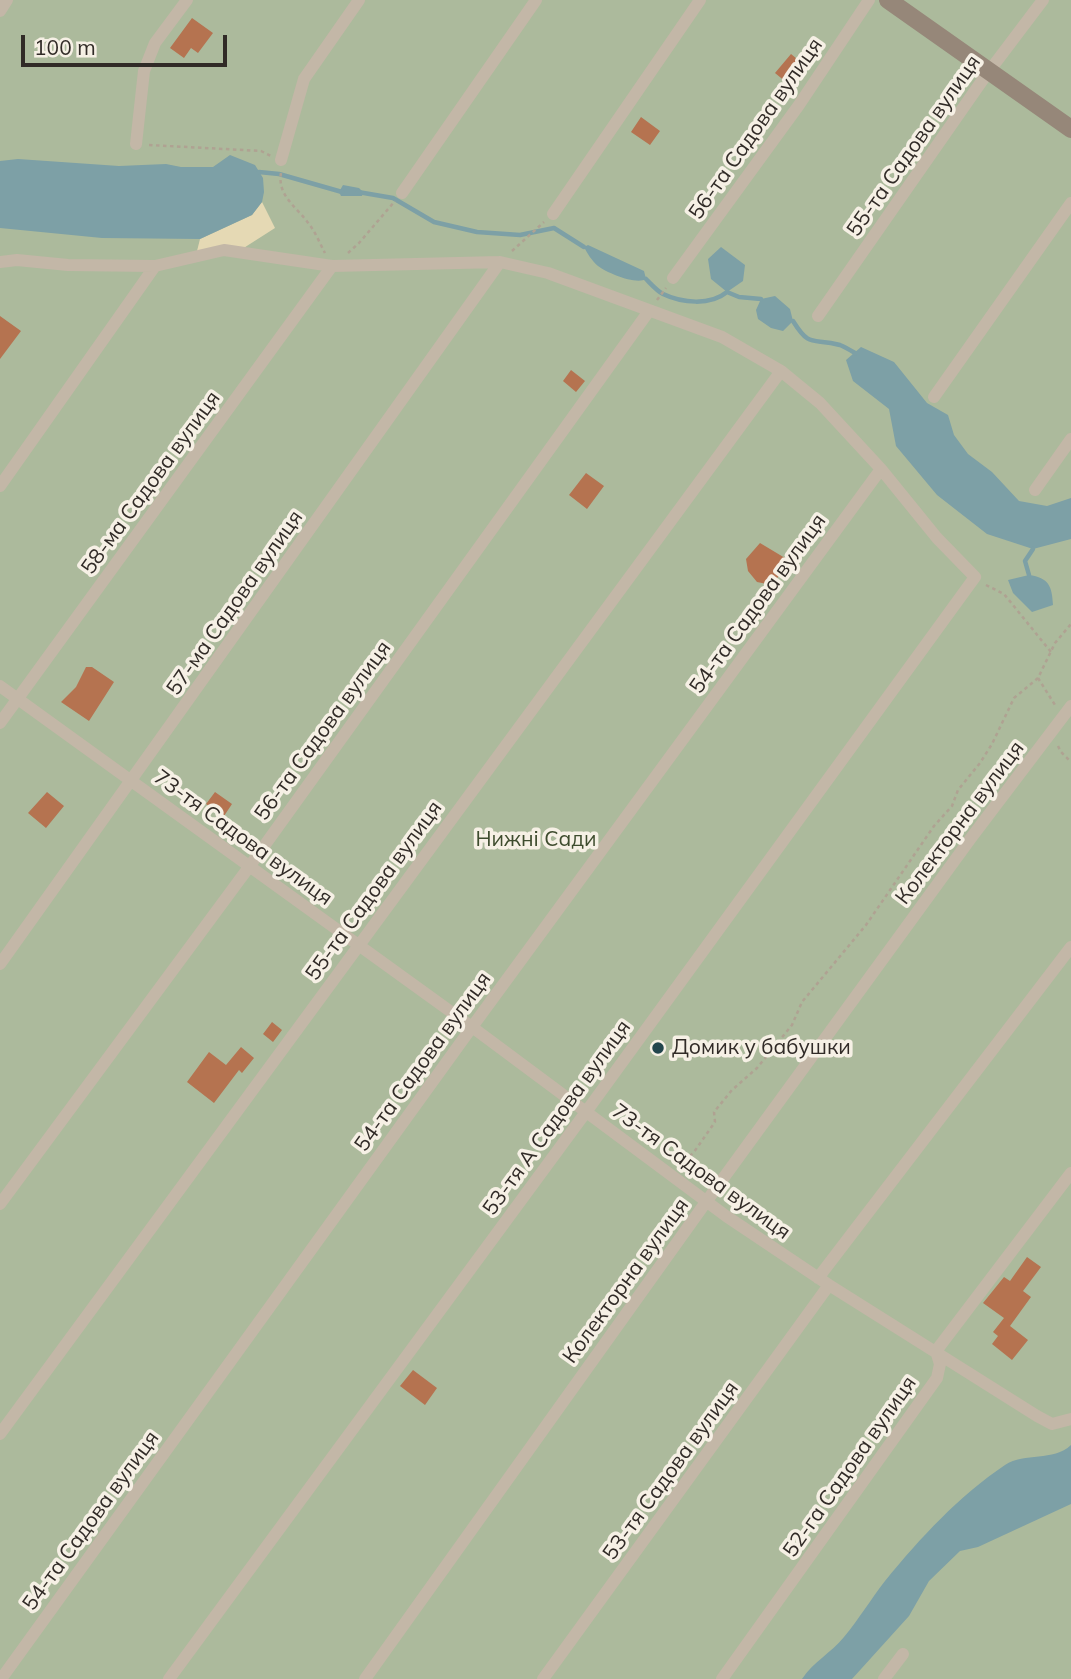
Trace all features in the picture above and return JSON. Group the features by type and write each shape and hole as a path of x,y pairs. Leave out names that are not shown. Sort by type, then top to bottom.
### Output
{"street":[{"path":"0,11 7,0"},
{"path":"136,144 144,71 155,43 187,0"},
{"path":"281,165 304,79 359,0"},
{"path":"402,193 536,0"},
{"path":"549,218 701,0"},
{"name":"56-та Садова вулиця","path":"670,282 799,105 869,0"},
{"path":"888,0 1071,130"},
{"name":"55-та Садова вулиця","path":"818,316 988,72 1043,0"},
{"path":"934,397 1071,203"},
{"path":"0,262 17,260 68,265 155,266 224,250 332,266 500,262 548,273 653,306 722,337 781,371 820,403 881,469 937,538 973,573 975,579"},
{"name":"57-ма Садова вулиця","path":"0,964 500,262"},
{"path":"0,486 155,266"},
{"name":"58-ма Садова вулиця","path":"0,723 332,266"},
{"name":"56-та Садова вулиця","path":"0,1204 249,867 653,306"},
{"name":"55-та Садова вулиця","path":"0,1434 781,371"},
{"path":"1035,490 1071,439"},
{"name":"54-та Садова вулиця","path":"1,1679 472,1027 881,469"},
{"name":"53-тя А Садова вулиця","path":"169,1679 975,579"},
{"name":"73-тя Садова вулиця","path":"0,686 472,1027 706,1202 824,1281 1052,1424 1071,1419"},
{"name":"Колекторна вулиця","path":"365,1679 706,1202 971,838 1067,711"},
{"name":"53-тя Садова вулиця","path":"543,1679 824,1281 1071,947"},
{"path":"936,1351 1071,1173"},
{"name":"52-га Садова вулиця","path":"722,1679 937,1378 940,1364 936,1351"},
{"path":"884,1679 903,1654"}],"path":[{"path":"136,144 261,151 281,165 279,182 284,194 310,224 332,266 359,243 390,207"},
{"path":"523,242 549,218"},
{"path":"653,306 670,282"},
{"path":"975,579 1004,594 1051,652"},
{"path":"670,1175 694,1152 716,1122 714,1112 732,1090 757,1068 792,1025 802,1002 866,925 934,826 952,806 958,790 992,744 1014,698 1038,678 1055,643 1071,624"},
{"path":"1038,678 1067,711"},
{"path":"1052,732 1060,752 1071,762"}],"green space":[{"name":"Нижні Сади","path":"0,0 1071,0 1071,1679 0,1679"}],"sand":[{"path":"262,202 275,228 239,251 197,251 200,239 252,215"}],"water":[{"path":"230,155 255,165 263,178 262,202 252,215 200,239 102,238 0,228 0,161 18,159 119,166 166,164 213,167"},
{"path":"343,185 359,188 363,192 362,196 341,196 339,192"},
{"path":"588,245 644,271 646,279 629,279 602,269 584,247"},
{"path":"721,247 745,265 743,281 727,292 711,279 708,259"},
{"path":"775,296 790,309 793,321 783,331 771,328 758,319 756,310 761,299"},
{"path":"861,347 894,362 927,403 948,415 954,435 968,454 992,472 1019,501 1047,506 1071,498 1071,539 1033,549 987,534 937,495 896,446 889,409 853,381 846,360"},
{"path":"1029,575 1041,578 1048,584 1053,605 1032,612 1013,593 1008,580"},
{"path":"1071,1445 1071,1504 978,1547 960,1551 929,1581 909,1616 852,1679 802,1679 844,1637 912,1549 972,1490 1013,1461 1056,1453"}],"building":[{"path":"192,18 213,33 198,53 191,48 184,58 170,48"},
{"path":"791,54 808,68 792,87 775,73"},
{"path":"641,117 660,131 650,145 631,132"},
{"path":"0,316 21,331 0,359"},
{"path":"571,370 585,381 576,392 563,381"},
{"path":"586,473 604,486 587,509 569,495"},
{"path":"760,543 790,561 772,585 757,582 748,571 746,559"},
{"path":"86,667 92,667 114,682 89,721 61,702 76,687"},
{"path":"47,792 64,806 46,828 28,813"},
{"path":"215,792 232,804 224,816 206,804"},
{"path":"272,1022 282,1030 273,1042 263,1034"},
{"path":"241,1047 254,1058 242,1073 239,1070 214,1103 187,1082 209,1052 226,1065"},
{"path":"1027,1257 1041,1267 1023,1291 1031,1297 1010,1326 1028,1340 1012,1360 992,1344 998,1336 993,1332 1004,1318 983,1303 1004,1277 1010,1281"},
{"path":"413,1370 437,1388 425,1405 400,1386"}],"waterway":[{"path":"259,172 279,174 342,192"},
{"path":"358,192 393,198 434,222 477,232 520,235 554,228 584,247"},
{"path":"646,279 663,294 687,301 704,301 727,292 739,297 761,299"},
{"path":"793,321 809,339 840,345 855,353"},
{"path":"1029,575 1025,561 1033,549"}],"place":[{"name":"Домик у бабушки","path":"658,1048"}]}
